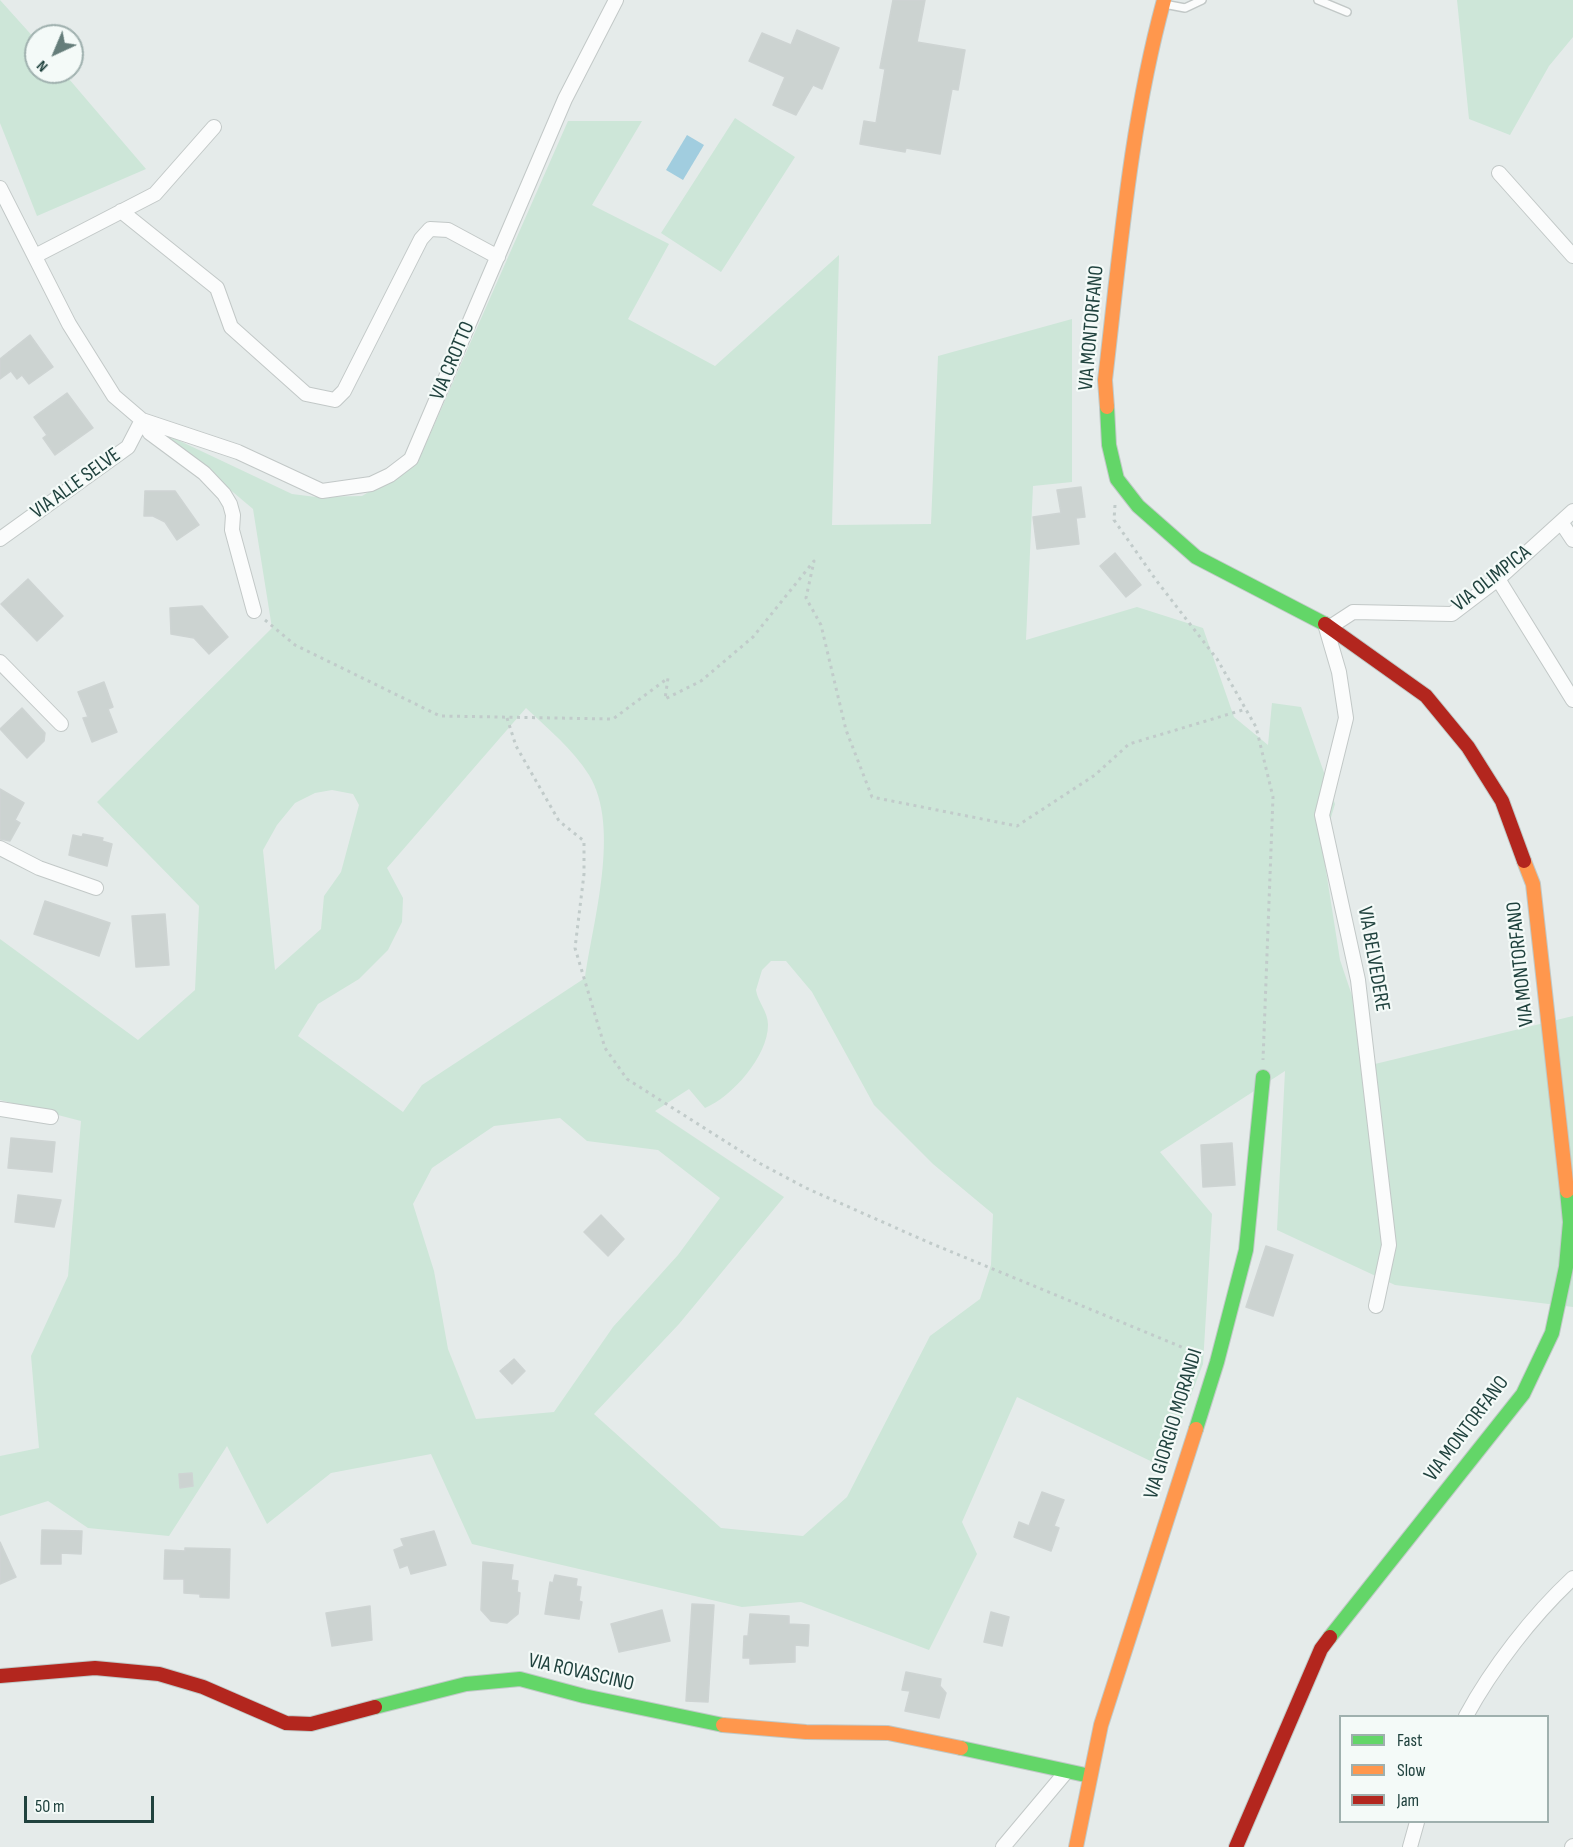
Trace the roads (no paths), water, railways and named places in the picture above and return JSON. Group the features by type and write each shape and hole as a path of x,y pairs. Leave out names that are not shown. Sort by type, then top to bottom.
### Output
{"street":[{"name":"VIA CROTTO","path":"142,420 238,452 322,491 371,484 390,475 411,459 565,99 616,0"},
{"name":"VIA MONTORFANO","path":"1164,2 1148,58 1132,156 1105,380 1109,445 1117,479 1138,506 1196,557 1328,625 1426,696 1468,747 1502,801 1533,884 1570,1222 1566,1267 1552,1333 1523,1394 1321,1649 1236,1847"},
{"path":"35,256 155,194 214,127"},
{"path":"1499,173 1573,256"},
{"path":"0,188 69,324 114,396 142,420 150,433 204,473 227,499 233,515 232,530 254,611"},
{"path":"121,211 217,288 231,327 306,394 335,400 344,391 421,239 430,229 448,230 498,257"},
{"name":"VIA ALLE SELVE","path":"0,539 128,447 142,420"},
{"name":"VIA OLIMPICA","path":"1328,625 1353,612 1452,614 1498,579 1573,511"},
{"path":"1561,522 1573,540"},
{"path":"1498,579 1573,700"},
{"name":"VIA BELVEDERE","path":"1328,625 1339,672 1346,718 1323,815 1358,980 1389,1245 1376,1306"},
{"path":"0,662 61,724"},
{"path":"0,848 39,868 96,888"},
{"name":"VIA GIORGIO MORANDI","path":"1090,1776 1101,1725 1217,1362 1246,1250 1263,1077"},
{"path":"0,1109 51,1117"},
{"path":"1468,1715 1490,1677 1554,1595 1573,1578"},
{"name":"VIA ROVASCINO","path":"0,1676 95,1668 159,1674 203,1687 285,1723 311,1724 466,1684 520,1679 584,1696 731,1727 888,1733 1090,1776"},
{"path":"1003,1847 1066,1772"},
{"path":"1076,1847 1090,1776"},
{"path":"1410,1847 1416,1823"}],"lane":[{"path":"1164,2 1185,8 1202,0"},
{"path":"1318,0 1347,12"}],"water":[{"path":"687,135 704,145 683,180 666,170"}]}
